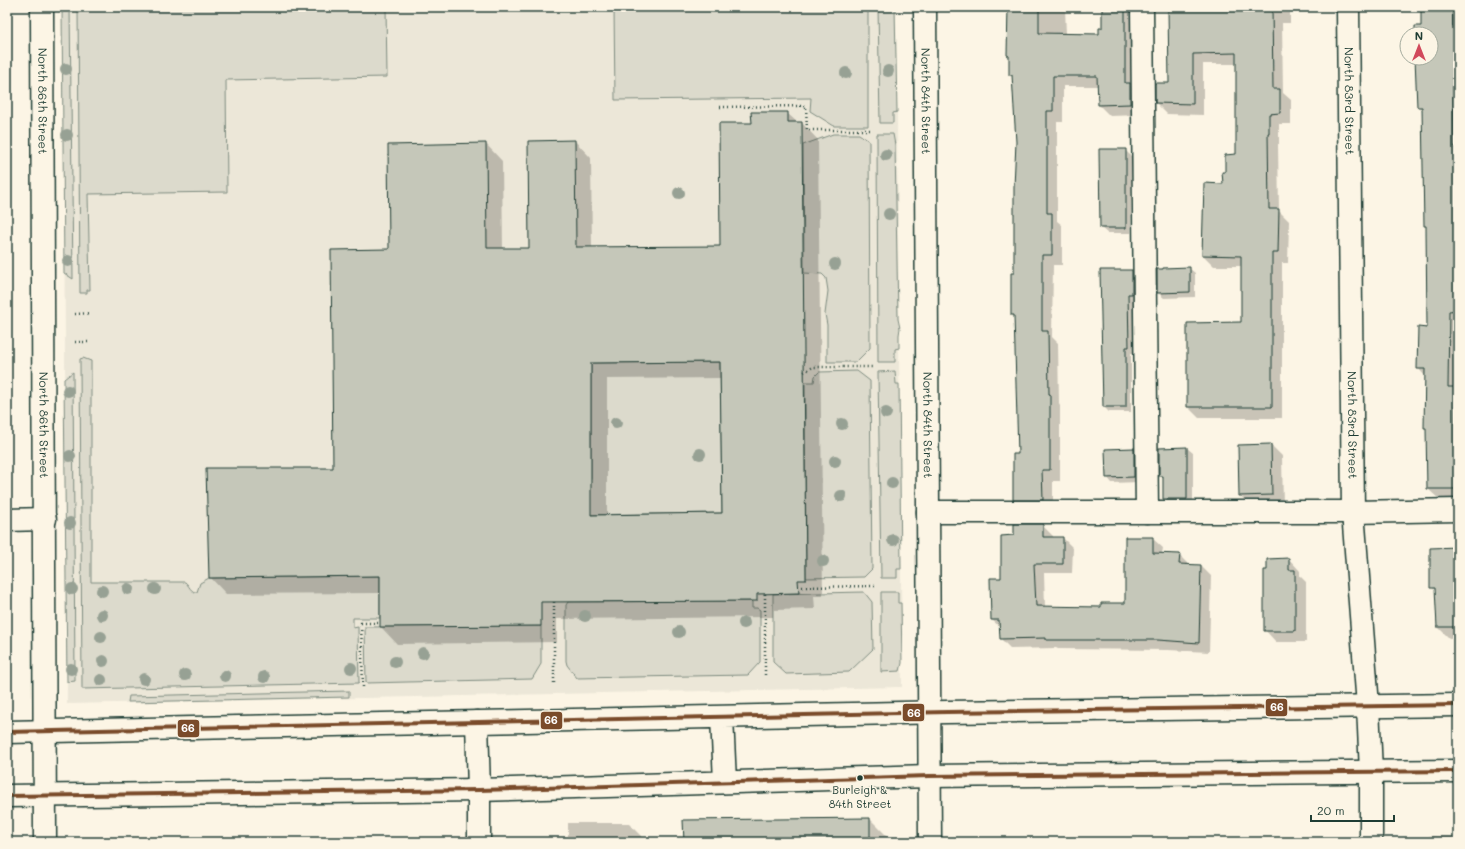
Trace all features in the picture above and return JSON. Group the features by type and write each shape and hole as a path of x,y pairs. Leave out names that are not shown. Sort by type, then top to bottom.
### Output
{"main road":[{"name":"North 86th Street","path":"42,7 46,842"},
{"name":"North 84th Street","path":"925,7 930,842"},
{"path":"1142,7 1147,512"},
{"name":"North 83rd Street","path":"1348,7 1353,512 1368,706 1371,772 1371,842"},
{"path":"928,512 1353,512 1458,510"},
{"path":"7,520 45,520"},
{"path":"7,732 929,712 1458,705"},
{"path":"722,716 725,782"},
{"path":"477,722 479,842"},
{"path":"7,796 479,790 930,776 1458,771"}],"path":[{"path":"720,107 806,106 807,130 872,130"},
{"path":"75,314 90,313"},
{"path":"75,342 90,342"},
{"path":"804,372 813,367 874,367"},
{"path":"798,587 875,586"},
{"path":"765,594 765,678"},
{"path":"554,602 554,683"},
{"path":"362,687 361,623 380,623"}],"shaded area":[{"path":"62,7 70,7 73,279 64,273"},
{"path":"63,7 896,7 902,687 67,704"},
{"path":"78,7 386,7 387,77 226,80 227,192 88,194 90,290 87,290 87,293 80,293"},
{"path":"614,7 868,7 868,126 834,126 810,111 811,98 615,100"},
{"path":"878,7 895,7 897,112 893,113 893,123 880,123"},
{"path":"833,134 859,134 869,141 870,348 856,362 827,362 827,325 825,314 828,291 826,278 822,274 804,273 803,145"},
{"path":"877,134 893,134 895,145 898,319 900,328 899,348 895,349 895,362 878,362"},
{"path":"83,358 91,361 91,582 185,582 192,590 197,592 200,583 209,578 380,576 380,618 353,618 353,628 358,627 359,683 82,689 80,359"},
{"path":"720,362 722,513 568,515 591,479 591,363"},
{"path":"857,371 870,381 872,569 864,577 806,578 805,382 814,382 815,376 819,372"},
{"path":"895,371 896,384 899,384 901,569 897,569 897,578 881,578 878,372"},
{"path":"73,372 75,681 67,682 64,379"},
{"path":"864,592 872,602 873,649 849,672 786,674 773,662 773,594"},
{"path":"881,592 898,592 898,603 901,603 902,663 900,671 881,672"},
{"path":"752,601 752,608 757,608 760,610 760,662 748,675 577,678 567,665 566,605 568,602"},
{"path":"541,626 541,664 532,679 366,683 365,627"},
{"path":"349,691 349,697 128,702 129,696"}],"building":[{"path":"1008,7 1039,7 1039,33 1099,34 1099,28 1102,28 1102,7 1125,7 1125,83 1130,83 1130,104 1098,105 1097,76 1053,76 1053,111 1047,111 1047,213 1052,213 1052,255 1042,255 1042,331 1048,331 1050,470 1042,470 1043,500 1013,500 1013,454 1018,454 1014,315 1011,315 1011,273 1014,273 1014,187 1016,142 1012,75 1009,75 1009,56 1007,55"},
{"path":"1168,7 1272,7 1273,89 1280,89 1280,113 1269,114 1268,133 1269,209 1279,209 1278,253 1272,253 1272,407 1187,407 1187,323 1241,322 1241,256 1202,255 1204,183 1223,184 1222,172 1225,172 1225,155 1236,154 1236,53 1193,54 1193,104 1155,103 1155,83 1169,83"},
{"path":"1421,7 1453,7 1453,26 1458,26 1458,63 1453,63 1454,147 1458,146 1458,310 1449,311 1448,387 1456,387 1455,445 1458,445 1458,489 1427,489 1426,428 1424,428 1425,369 1417,369 1418,327 1427,328 1426,226 1424,226 1422,107 1417,107 1415,66 1439,66 1439,26 1421,26"},
{"path":"751,112 788,112 788,122 802,122 806,580 798,580 799,593 757,594 757,601 541,602 541,626 380,627 380,576 209,578 206,468 333,468 331,250 389,249 388,145 486,143 487,248 529,248 528,141 575,140 576,247 720,246 719,123 752,123","holes":["720,362 722,513 591,515 591,363"]},
{"path":"1099,149 1126,149 1126,228 1100,228"},
{"path":"1190,267 1190,292 1157,293 1157,269"},
{"path":"1100,270 1132,270 1132,294 1128,294 1129,347 1126,347 1126,407 1103,407"},
{"path":"1271,444 1272,495 1239,496 1238,445"},
{"path":"1187,447 1187,499 1163,499 1163,476 1159,476 1159,448"},
{"path":"1134,448 1134,477 1106,478 1105,449"},
{"path":"1014,524 1043,524 1043,537 1063,537 1063,564 1034,564 1036,606 1101,607 1101,603 1125,603 1125,537 1153,537 1153,553 1180,554 1179,564 1201,565 1199,643 1158,640 1046,640 1046,638 1000,639 999,620 991,620 990,578 1001,578 1001,536 1014,535"},
{"path":"1458,547 1458,627 1437,627 1435,588 1430,588 1430,548"},
{"path":"1289,558 1289,570 1295,570 1295,631 1264,631 1264,570 1267,570 1267,559"},
{"path":"870,818 870,842 684,842 683,820"}],"transit line":[{"name":"66","path":"7,732 947,712 1458,705"},
{"name":"66","path":"7,796 479,790 929,776 1458,771"}],"place":[{"name":"Burleigh & 84th Street","path":"860,778"}]}
